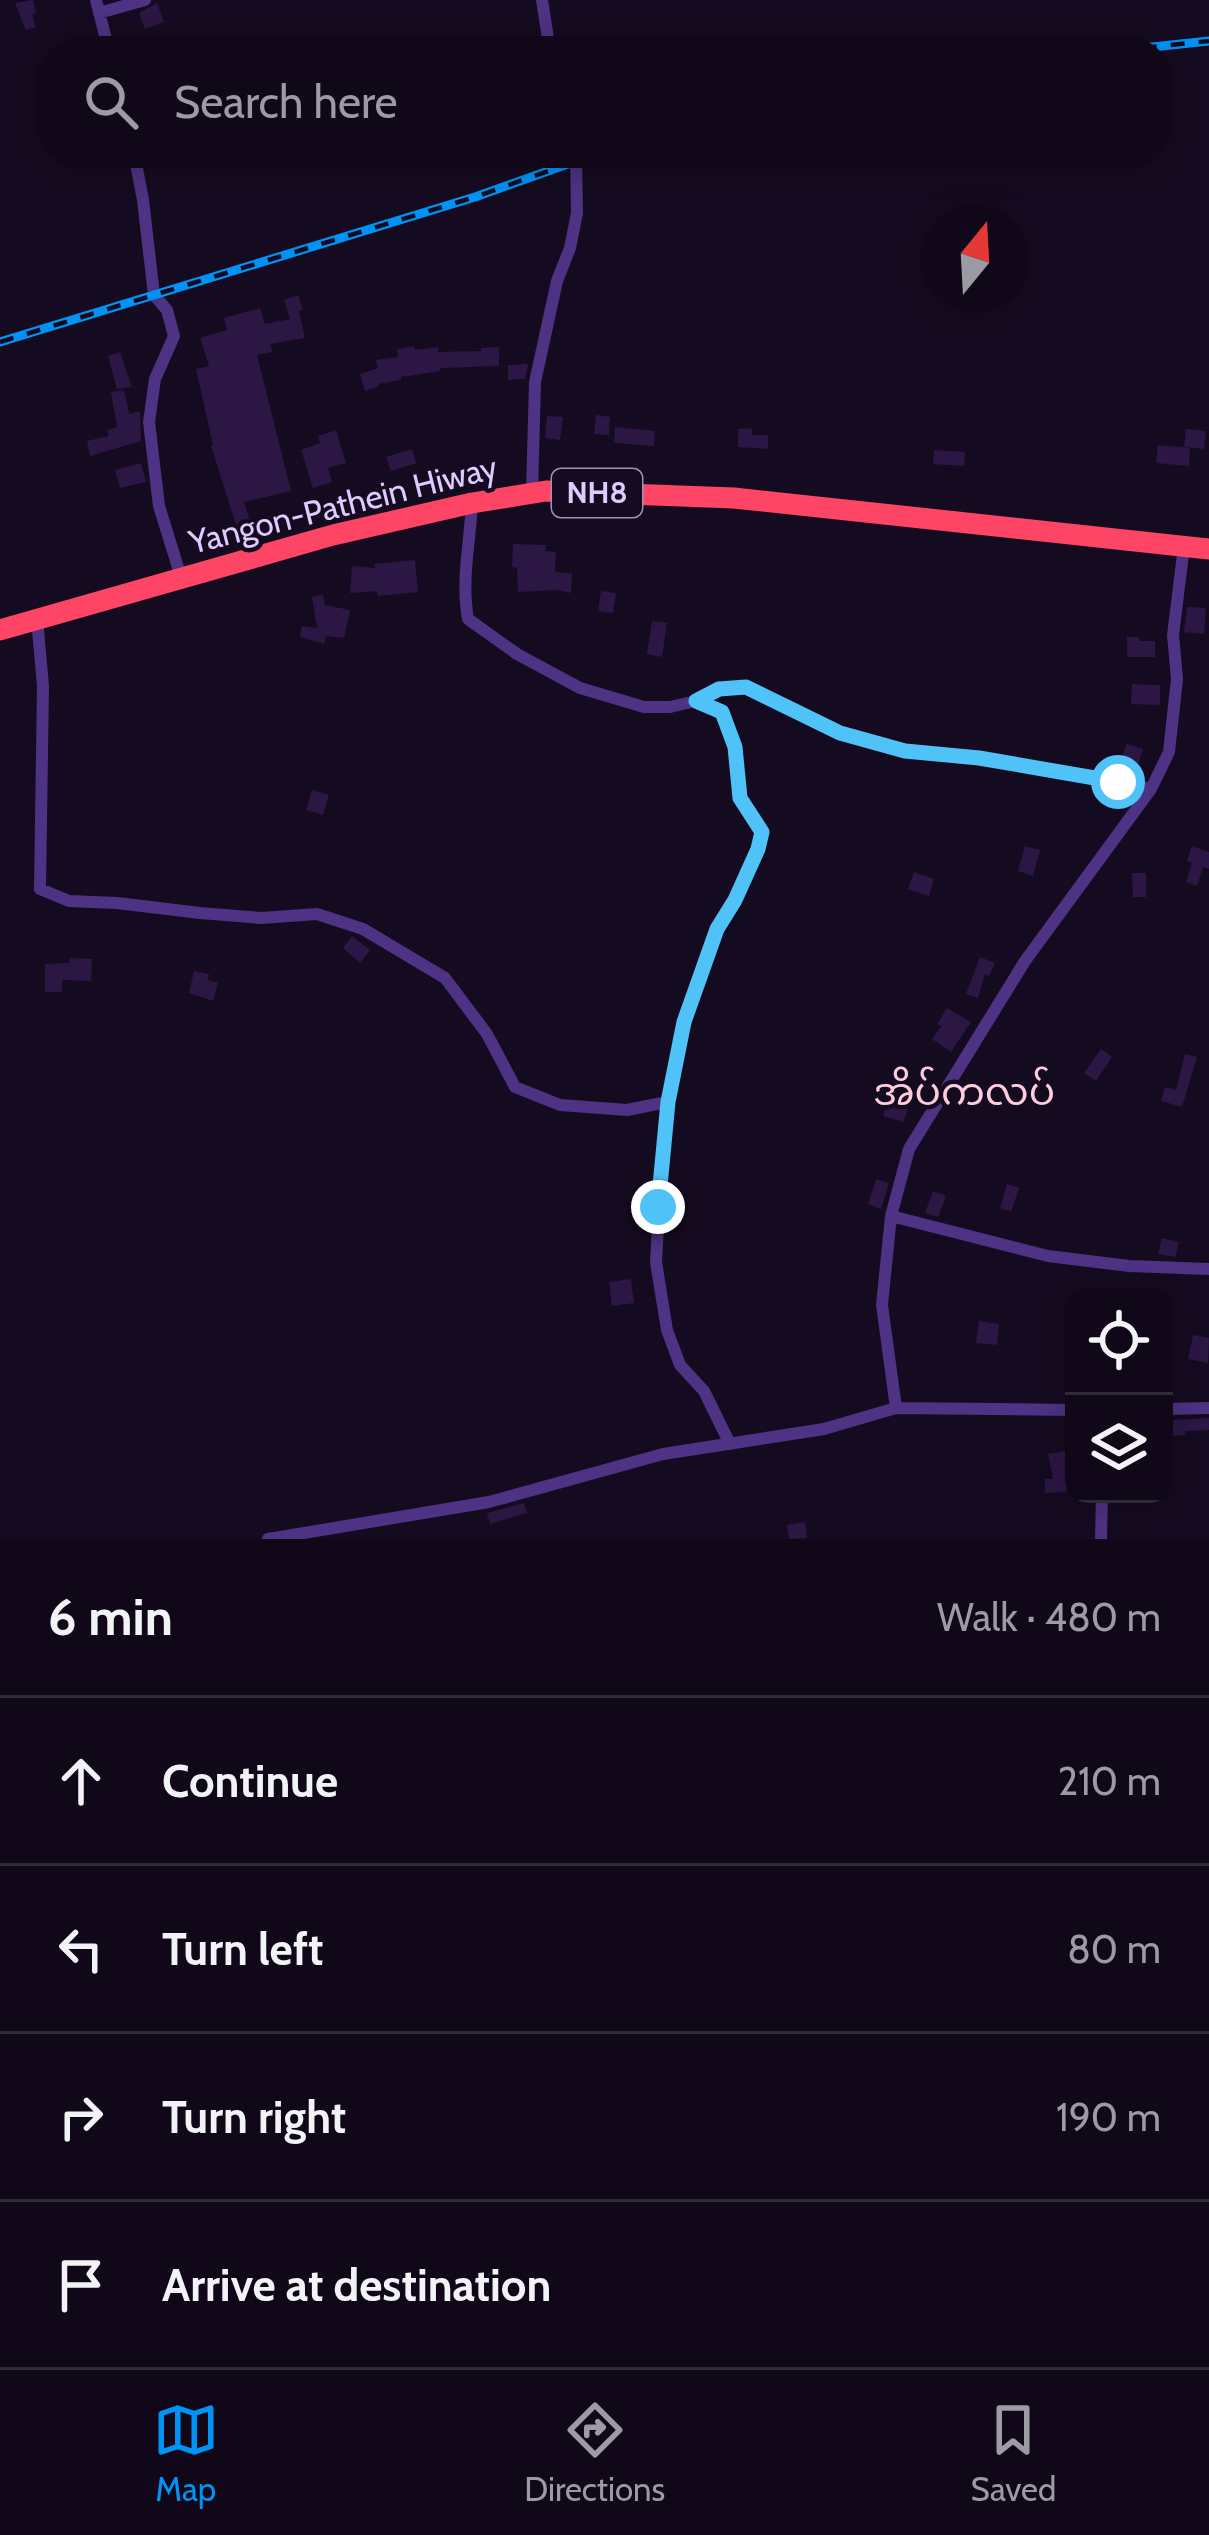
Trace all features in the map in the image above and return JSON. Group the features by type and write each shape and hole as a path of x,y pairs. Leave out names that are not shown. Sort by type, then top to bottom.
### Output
{"highway":[{"name":"Yangon-Pathein Hiway","path":"0,630 333,535 472,502 546,491 734,498 1209,549"}],"street":[{"path":"98,7 145,0"},
{"path":"542,0 548,36"},
{"path":"137,168 154,296 167,310 174,336 155,379 149,422 159,506 181,577"},
{"path":"532,493 535,382 578,213 576,168"},
{"path":"472,502 464,592 468,619 580,688 644,707 670,707 719,689 746,687 840,733 905,751 979,758 1150,789"},
{"path":"896,1408 882,1305 891,1216 909,1149 1025,961 1150,789 1169,752 1177,679 1173,635 1184,546"},
{"path":"37,619 43,686 40,889 69,901 200,913 261,918 316,914 363,929 445,978 487,1034 515,1087 560,1106 627,1110 668,1102"},
{"path":"696,701 722,712 735,747 740,798 762,832 735,900 717,929 684,1022 668,1102 656,1262 667,1330 680,1365 704,1391 730,1444"},
{"path":"891,1216 1048,1256 1209,1269"},
{"path":"268,1539 489,1502 663,1454 824,1429 896,1408 1065,1410"},
{"path":"1173,1409 1209,1408"},
{"path":"1101,1539 1102,1503"}],"building":[{"path":"33,0 36,27 26,30 15,3"},
{"path":"157,3 164,22 145,29 139,13"},
{"path":"298,295 305,338 270,344 273,352 257,355 291,491 244,502 253,530 239,534 211,446 196,369 209,366 200,338 227,330 224,318 260,308 265,324 290,319 284,300"},
{"path":"414,346 415,350 438,347 438,352 499,347 499,366 440,368 365,391 360,374 378,368 376,360 398,357 397,349"},
{"path":"120,352 132,387 117,389 108,356"},
{"path":"528,364 525,379 508,380 508,365"},
{"path":"124,390 129,414 140,411 141,441 90,456 87,441 109,436 107,430 117,427 111,392"},
{"path":"596,415 610,417 609,435 594,434"},
{"path":"547,416 563,417 560,440 545,438"},
{"path":"615,427 655,431 654,446 614,443"},
{"path":"752,428 752,435 768,435 768,449 738,447 738,429"},
{"path":"1186,429 1206,431 1204,449 1184,447"},
{"path":"336,430 346,463 328,468 332,482 313,488 301,450 320,443 318,436"},
{"path":"1158,445 1190,448 1189,466 1156,463"},
{"path":"412,449 416,463 391,471 386,457"},
{"path":"934,450 965,452 964,466 933,464"},
{"path":"141,463 146,482 120,488 115,470"},
{"path":"513,544 546,545 545,551 556,552 555,572 572,573 571,593 518,592"},
{"path":"415,560 418,592 350,593 352,566 375,568 374,564"},
{"path":"601,591 616,593 613,613 598,611"},
{"path":"323,595 325,605 350,610 344,638 326,636 324,644 300,637 302,626 317,628 312,597"},
{"path":"1187,607 1206,608 1204,634 1184,632"},
{"path":"652,621 667,623 662,657 647,654"},
{"path":"1127,637 1155,641 1155,657 1127,657"},
{"path":"1132,684 1160,685 1160,705 1131,704"},
{"path":"1126,744 1143,749 1138,764 1122,759"},
{"path":"312,790 329,795 323,815 306,810"},
{"path":"1025,846 1040,850 1033,876 1018,871"},
{"path":"1192,846 1209,852 1209,869 1203,867 1197,886 1186,882"},
{"path":"914,872 934,879 929,896 908,889"},
{"path":"1132,873 1146,873 1146,897 1133,897"},
{"path":"352,936 370,950 360,963 343,948"},
{"path":"980,957 995,963 989,976 985,974 978,998 966,994"},
{"path":"70,958 92,959 91,981 62,980 62,992 45,992 45,964 69,963"},
{"path":"194,971 209,974 208,980 218,983 213,1001 189,993"},
{"path":"947,1008 971,1022 951,1052 932,1039"},
{"path":"1101,1049 1112,1057 1096,1081 1084,1073"},
{"path":"1185,1054 1197,1057 1182,1107 1161,1101 1165,1087 1176,1090"},
{"path":"901,1087 914,1093 903,1122 883,1116 889,1098 895,1100"},
{"path":"876,1179 889,1183 881,1209 868,1204"},
{"path":"1007,1184 1019,1188 1011,1212 1000,1208"},
{"path":"933,1191 946,1196 938,1217 925,1213"},
{"path":"1162,1238 1179,1242 1175,1257 1158,1254"},
{"path":"631,1279 634,1303 612,1306 609,1282"},
{"path":"979,1321 999,1324 997,1345 976,1343"},
{"path":"1193,1335 1209,1338 1208,1363 1188,1359"},
{"path":"1209,1418 1209,1430 1173,1436 1173,1420"},
{"path":"1065,1451 1065,1492 1045,1493 1045,1479 1053,1479 1048,1454"},
{"path":"524,1503 527,1513 490,1524 487,1513"},
{"path":"805,1522 807,1538 789,1539 787,1525"}],"railway":[{"path":"1173,45 1209,41"},
{"path":"0,342 557,168"}],"district":[{"name":"အိပ်ကလပ်","path":"964,1091"}],"route":[{"path":"658,1207 668,1102 684,1022 717,929 735,900 762,832 740,798 735,747 722,712 696,701 719,689 746,687 840,733 905,751 979,758 1118,782"}]}
